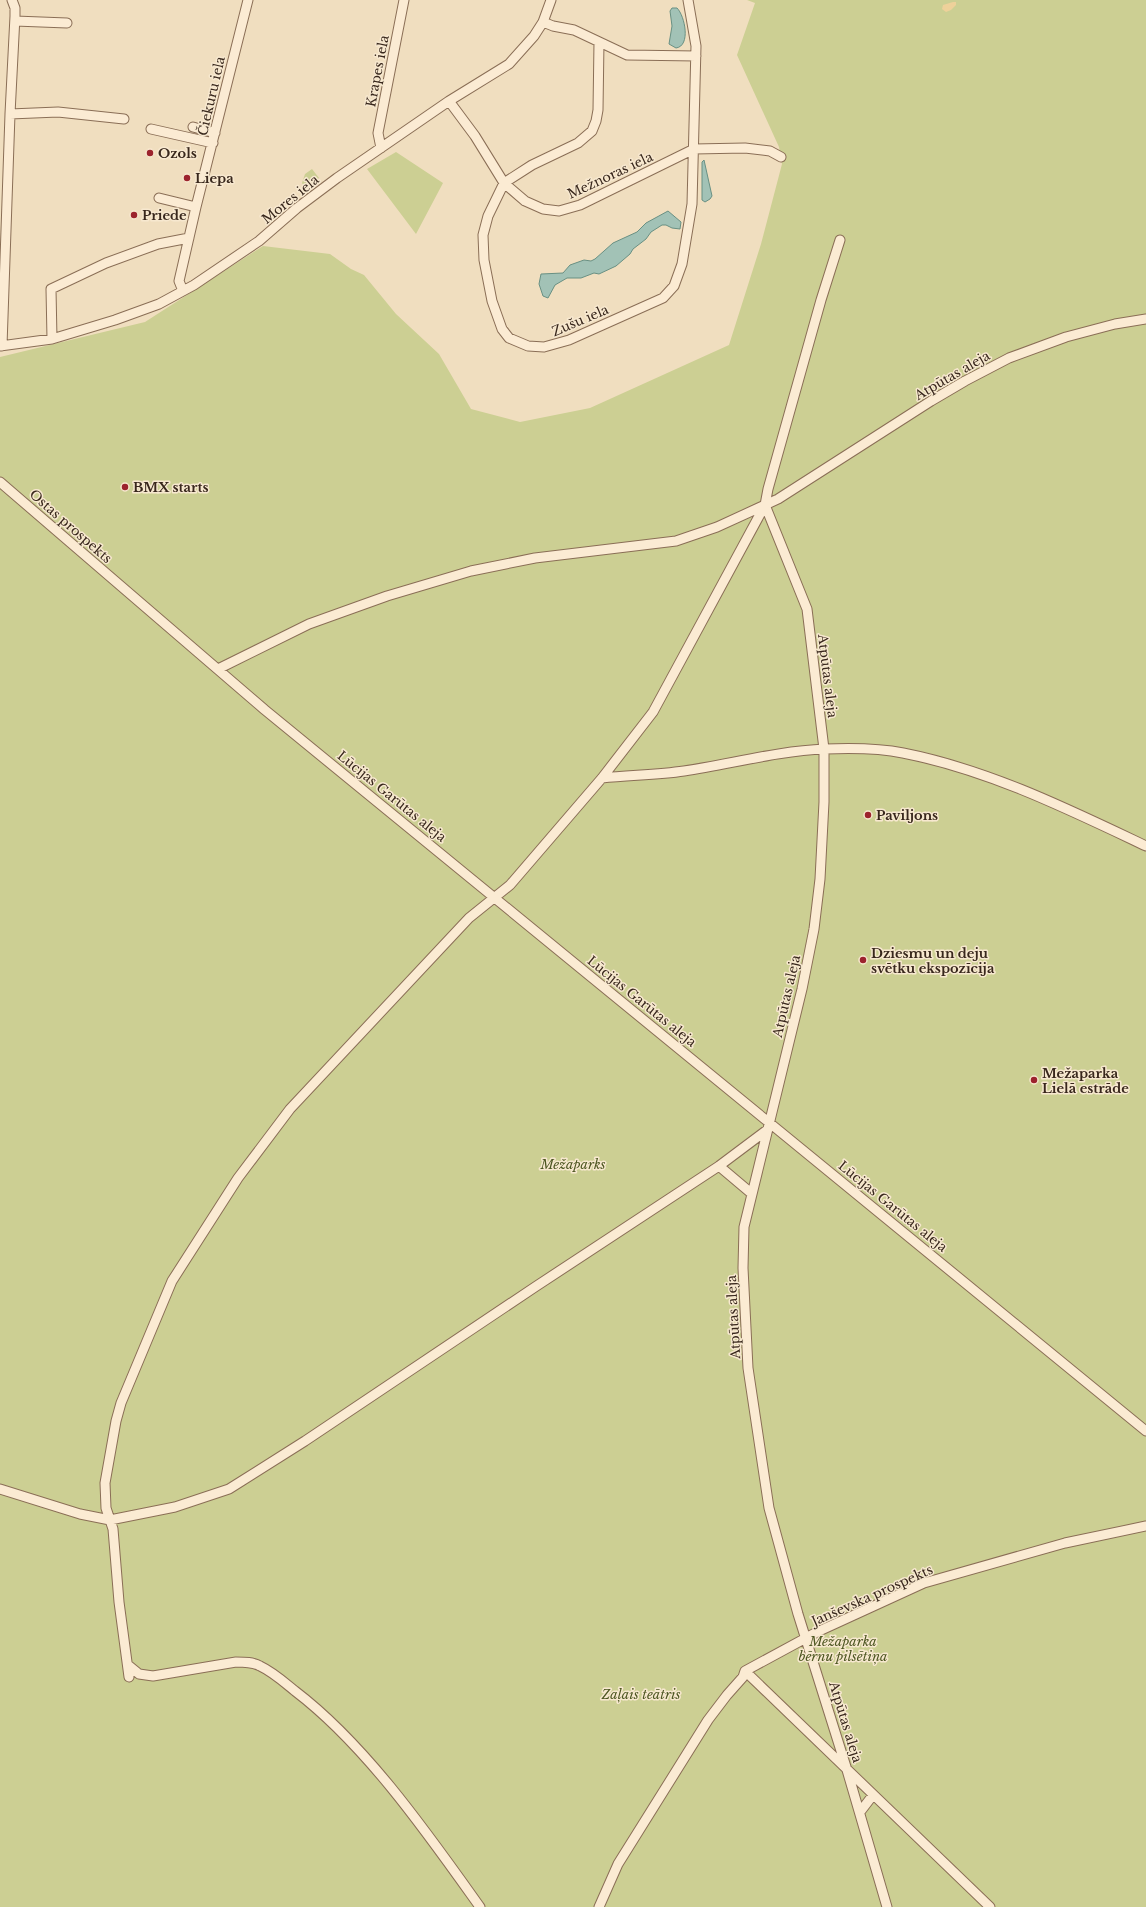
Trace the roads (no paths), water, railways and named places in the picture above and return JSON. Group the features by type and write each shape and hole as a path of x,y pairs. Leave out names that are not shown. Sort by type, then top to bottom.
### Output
{"street":[{"path":"1,346 15,21 15,8 12,0"},
{"name":"Čiekuru iela","path":"183,291 180,281 196,206 248,0"},
{"name":"Krapes iela","path":"381,148 378,133 404,0"},
{"name":"Mores iela","path":"1,346 52,339 148,309 170,300 259,241 303,204 381,148 449,101 509,64 528,44 543,22 551,0"},
{"name":"Zušu iela","path":"504,182 488,216 483,235 484,260 492,301 502,330 509,338 528,346 544,347 569,340 658,300 669,292 674,286 682,264 692,204 696,56 695,37 688,0"},
{"path":"15,21 67,23"},
{"path":"543,22 553,26 574,30 627,55 696,56"},
{"path":"504,182 532,165 578,143 592,131 598,110 599,42"},
{"name":"Mežnoras iela","path":"449,101 475,136 504,182 525,201 534,206 551,210 570,209 694,149 745,148 770,151 781,158"},
{"path":"10,114 58,112 124,119"},
{"path":"193,127 215,133"},
{"path":"151,129 213,143"},
{"path":"159,198 196,206"},
{"path":"52,339 51,289 106,263 150,246 189,238"},
{"path":"129,1676 119,1602 113,1529 106,1508 106,1483 116,1421 121,1403 172,1281 199,1236 238,1178 290,1108 469,918 510,885 602,778 653,712 765,505 821,300 840,240"},
{"name":"Atpūtas aleja","path":"887,1907 871,1848 810,1648 798,1614 766,1494 748,1368 743,1268 744,1227 751,1193 802,989 814,929 820,879 824,802 824,749 807,609 765,505 965,381 1009,358 1066,337 1115,324 1146,319"},
{"name":"Ostas prospekts","path":"0,482 125,589"},
{"path":"218,669 309,624 395,594 471,571 535,558 676,541 717,527 765,505"},
{"name":"Lūcijas Garūtas aleja","path":"125,589 218,669 496,897 768,1126 964,1280 1146,1431"},
{"path":"602,778 683,771 770,755 824,749 902,752 953,765 991,778 1035,795 1146,846"},
{"path":"0,1489 80,1514 110,1520 175,1507 213,1496 242,1481 719,1166 768,1126"},
{"path":"719,1166 751,1193"},
{"name":"Janševska prospekts","path":"599,1907 618,1864 708,1720 726,1695 743,1677 745,1671 806,1638 924,1583 1065,1543 1146,1526"},
{"path":"128,1666 139,1674 153,1676 236,1662 247,1662 261,1666 275,1675 316,1707 376,1771 412,1815 480,1907"},
{"path":"745,1671 990,1907"},
{"path":"860,1812 873,1795"}],"place":[{"name":"Ozols","path":"150,153"},
{"name":"Liepa","path":"187,178"},
{"name":"Priede","path":"134,215"},
{"name":"BMX starts","path":"125,487"},
{"name":"Paviljons","path":"868,815"},
{"name":"Dziesmu un deju svētku ekspozīcija","path":"863,960"},
{"name":"Mežaparka Lielā estrāde","path":"1034,1080"}],"park label":[{"name":"Mežaparks","path":"573,1164"},
{"name":"Mežaparka bērnu pilsētiņa","path":"843,1648"},
{"name":"Zaļais teātris","path":"641,1694"}]}
